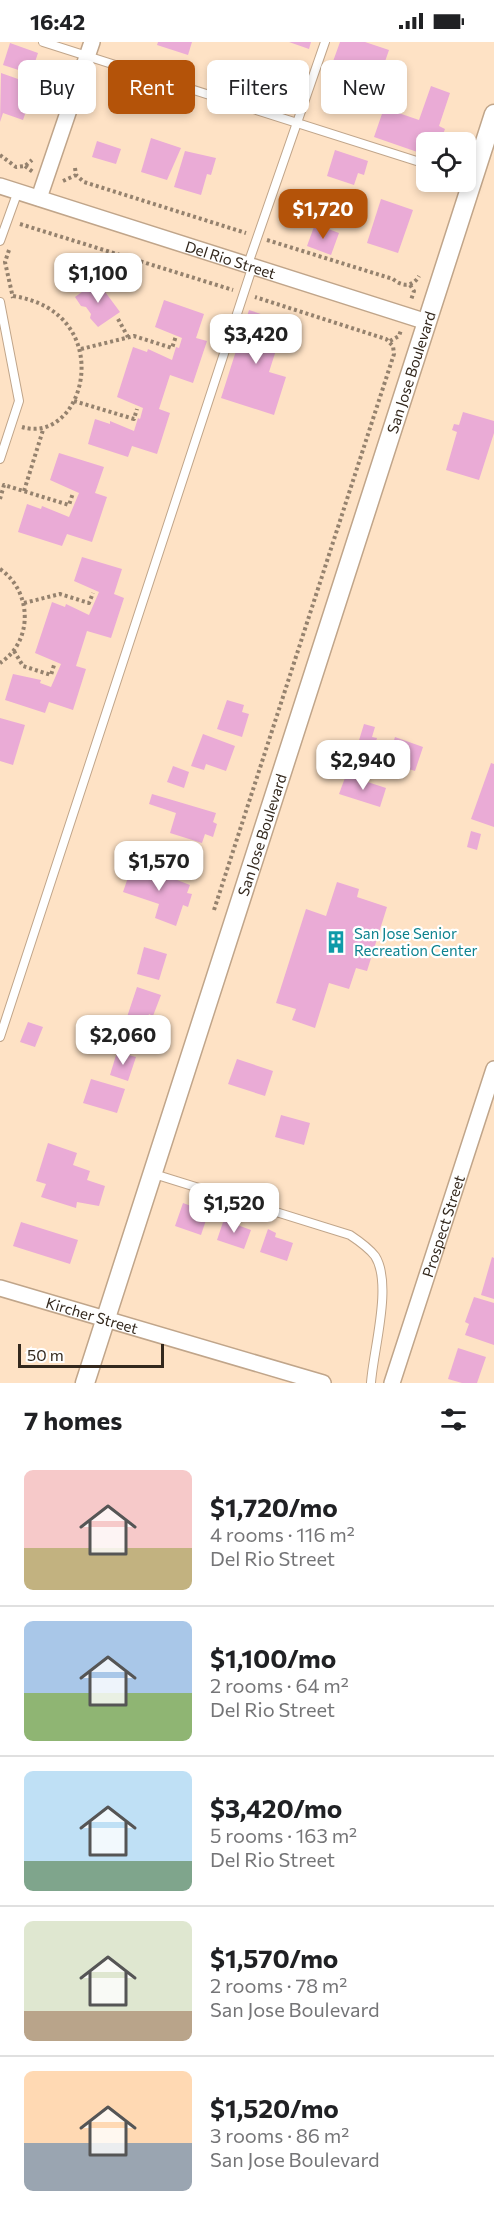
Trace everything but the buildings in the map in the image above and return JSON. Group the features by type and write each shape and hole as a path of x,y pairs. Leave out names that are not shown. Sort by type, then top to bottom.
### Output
{"street":[{"path":"39,198 89,49"},
{"name":"San Jose Boulevard","path":"476,168 488,152 494,114"},
{"name":"Del Rio Street","path":"0,186 427,322"},
{"name":"San Jose Boulevard","path":"85,1383 427,322 465,192"},
{"name":"Prospect Street","path":"392,1383 494,1069"},
{"name":"Kircher Street","path":"0,1288 106,1317 323,1383"}],"lane":[{"path":"43,42 89,49 297,124 416,161"},
{"path":"0,1037 325,42"},
{"path":"0,241 18,191"},
{"path":"0,302 19,401 0,459"},
{"path":"152,1173 350,1235 361,1242 374,1256 381,1275 381,1298 371,1383"}],"path":[{"path":"0,155 16,167 25,166 32,160"},
{"path":"16,233 19,224 386,339 393,346 394,354 214,910"},
{"path":"12,243 5,262 15,307"},
{"path":"13,296 34,300 51,309 68,325 81,349 82,371 74,401 58,420 43,430 35,431 22,427"},
{"path":"118,319 128,337"},
{"path":"81,349 134,336 172,348 176,336"},
{"path":"74,401 134,420 137,409"},
{"path":"24,491 43,430"},
{"path":"0,499 4,485 69,505 73,493"},
{"path":"0,569 12,579 24,603 25,624 14,651 0,663"},
{"path":"24,603 60,594 89,603 93,593"},
{"path":"14,651 23,666 51,675 54,665"}],"place":[{"name":"San Jose Senior Recreation Center","path":"336,942"}]}
